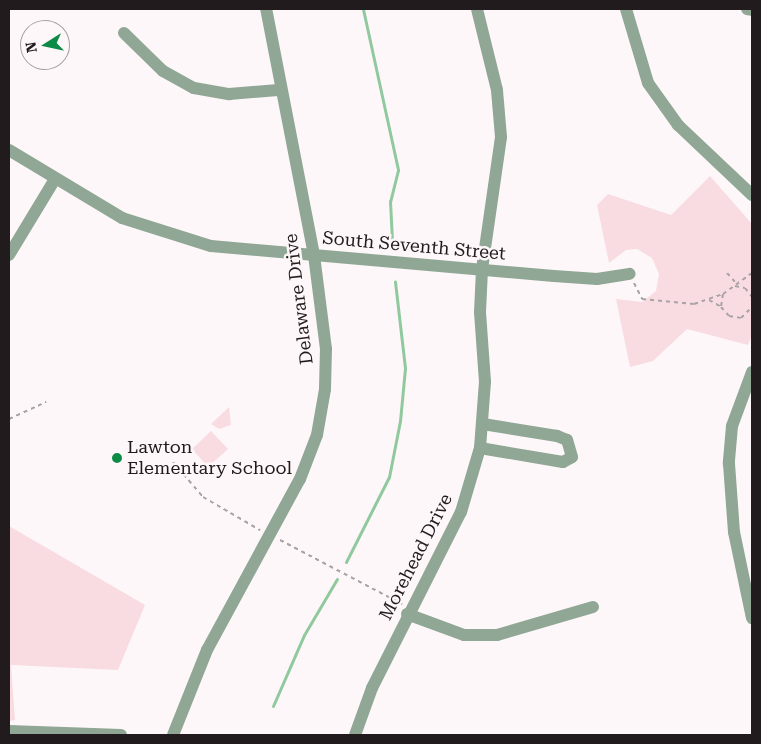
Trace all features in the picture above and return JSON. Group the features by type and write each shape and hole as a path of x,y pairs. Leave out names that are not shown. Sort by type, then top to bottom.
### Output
{"street":[{"name":"Delaware Drive","path":"173,735 199,667 300,479 317,435 326,349 314,255 278,90 266,9"},
{"name":"Morehead Drive","path":"355,735 372,688 405,609 461,512 480,448 482,424 482,269 501,137 497,90 477,9"},
{"path":"626,9 648,83 678,125 752,195"},
{"path":"747,9 752,10"},
{"path":"124,33 163,71 194,88 230,94 278,90"},
{"name":"South Seventh Street","path":"9,150 122,218 167,235 239,252 314,255 597,279 630,274"},
{"path":"9,255 55,179"},
{"path":"752,372 732,426 729,464 734,532 752,618"},
{"path":"480,448 563,462 572,457 567,440 558,436 482,424"},
{"path":"405,609 464,635 497,635 592,606"},
{"path":"9,731 121,735"}],"path":[{"path":"630,274 642,299 694,304 723,294 752,273"},
{"path":"726,274 736,284"},
{"path":"733,287 745,288 752,297"},
{"path":"721,306 723,294"},
{"path":"709,300 721,306 735,318 747,315 752,307"},
{"path":"9,419 46,402"},
{"path":"172,462 203,497 265,532"},
{"path":"273,537 405,609"}],"shaded area":[{"path":"710,176 752,224 752,335 748,345 687,329 653,361 630,367 616,299 642,302 656,291 659,274 652,258 637,249 626,250 609,263 597,205 608,194 671,215"},
{"path":"229,407 231,425 219,429 211,424"},
{"path":"211,431 228,449 208,467 192,449"},
{"path":"9,526 145,605 118,670 11,665 15,720 9,721"}],"waterway":[{"path":"363,9 398,170 390,201 392,241"},
{"path":"346,562 389,477 400,421 405,368 395,282"},
{"path":"273,706 304,635 337,579"}],"place":[{"name":"Lawton Elementary School","path":"117,458"}]}
